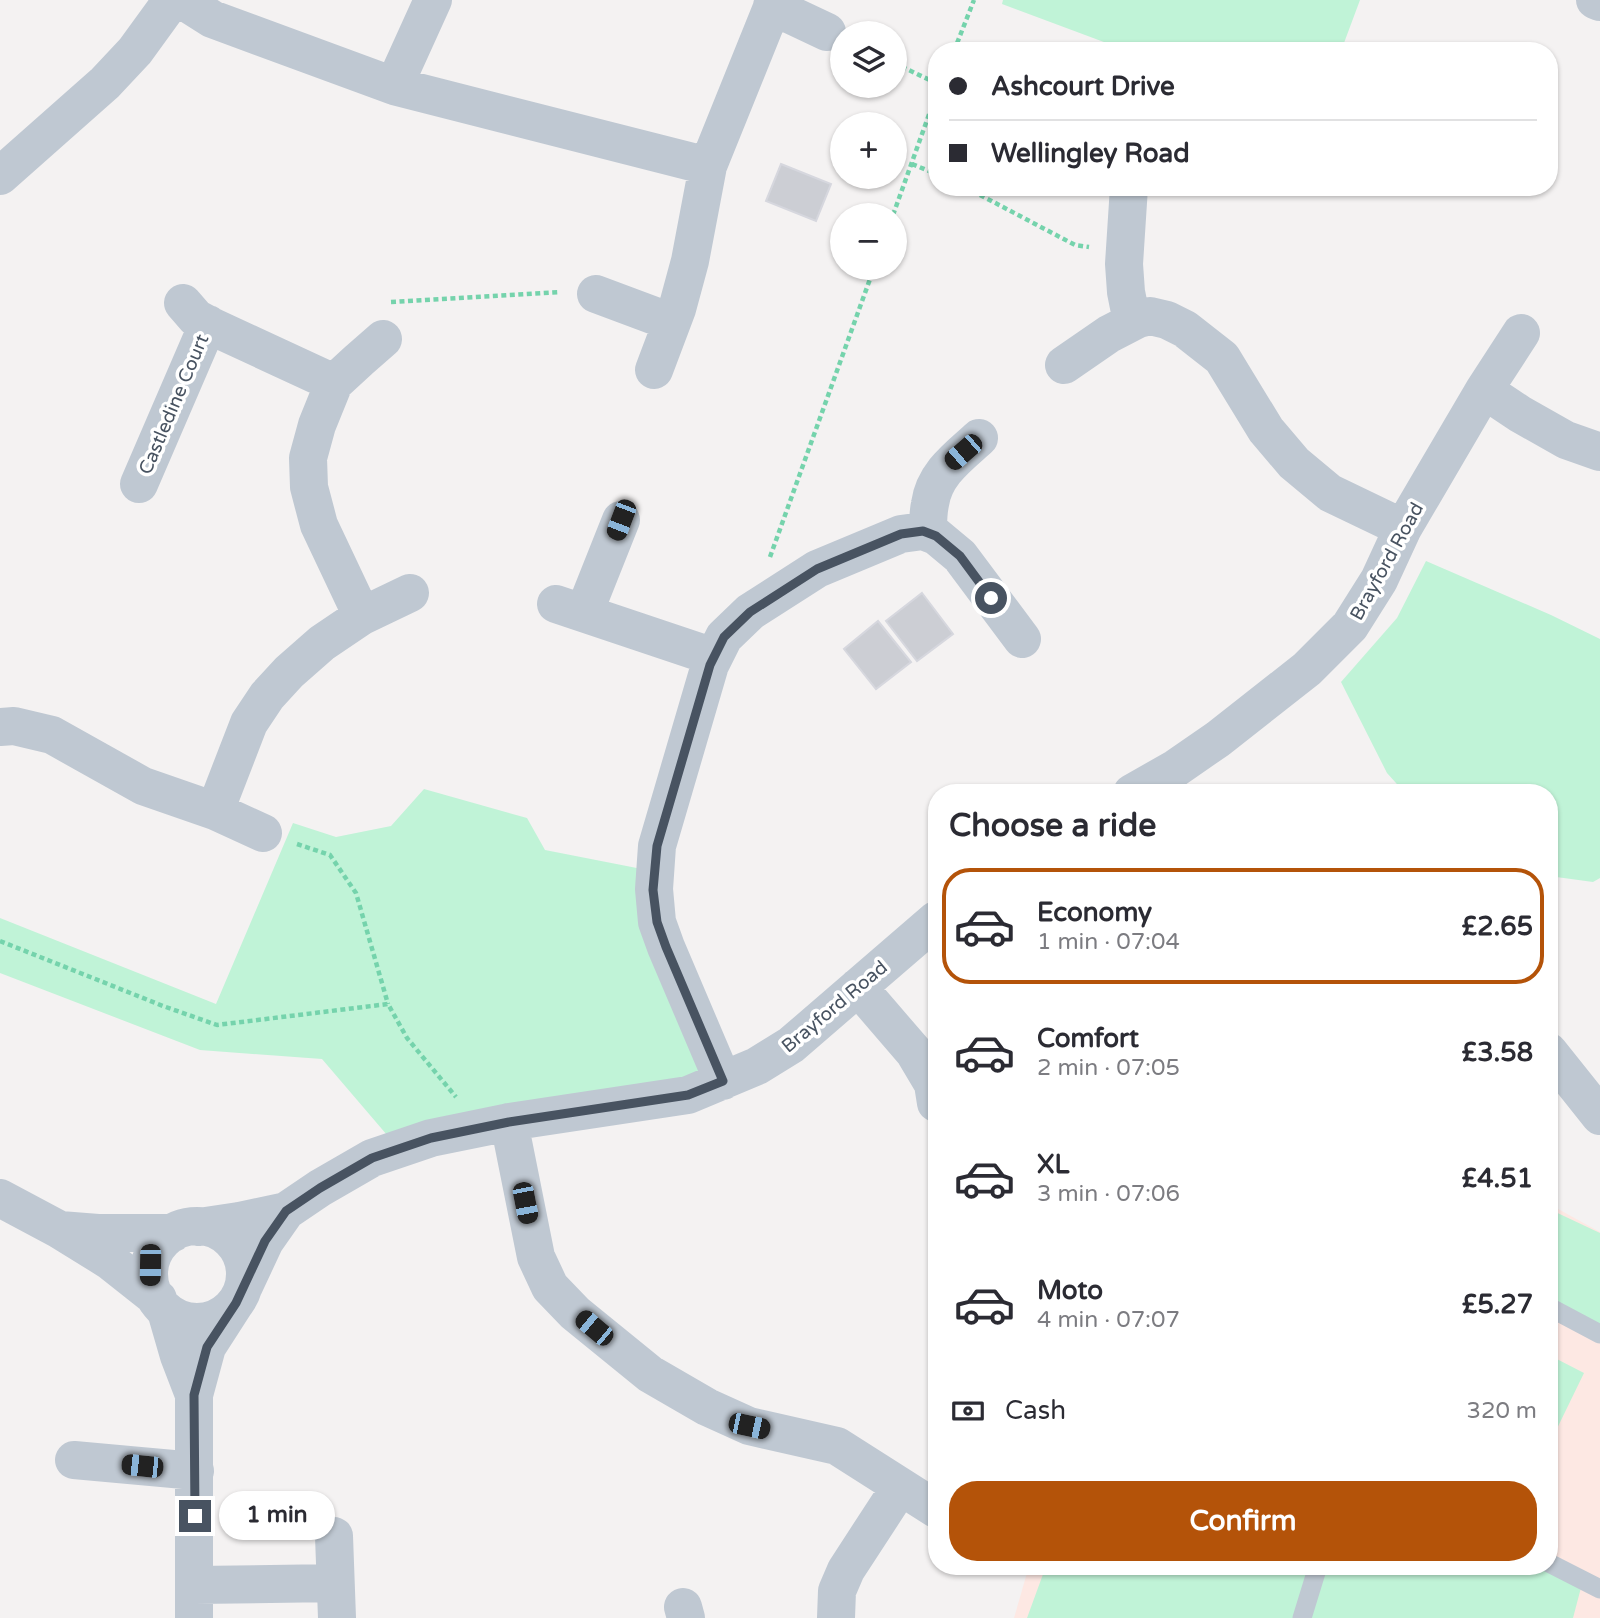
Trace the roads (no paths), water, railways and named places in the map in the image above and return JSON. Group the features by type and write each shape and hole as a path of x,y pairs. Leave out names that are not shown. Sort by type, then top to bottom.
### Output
{"street":[{"path":"0,176 105,83 135,51 172,0"},
{"path":"181,0 212,19 394,86 708,166"},
{"path":"394,86 433,0"},
{"path":"1595,0 1600,2"},
{"path":"654,370 690,261 708,166 773,3 827,32"},
{"path":"1128,196 1124,252 1126,292 1132,322"},
{"path":"596,294 671,322"},
{"name":"Castledine Court","path":"139,484 195,313 334,383"},
{"path":"1064,365 1109,334 1132,322 1150,316 1167,320 1192,334 1222,358 1266,430 1294,463 1330,493 1403,528"},
{"name":"Brayford Road","path":"1186,780 1218,739 1307,669 1350,626 1379,580 1403,528 1484,390 1521,333"},
{"path":"362,616 319,525 309,487 308,458 317,425 334,383 383,339"},
{"path":"1484,390 1566,440 1600,452"},
{"path":"928,532 930,501 938,481 947,466 979,438"},
{"path":"621,520 570,609 714,657"},
{"path":"723,1081 666,947 657,922 653,890 657,846 710,665 724,637 750,612 817,569 901,534 923,531 936,536 960,556 1022,639"},
{"path":"215,811 249,723 267,696 322,643 362,616 410,593"},
{"path":"0,727 14,726 52,735 143,786 215,811 263,833"},
{"name":"Brayford Road","path":"60,1230 98,1233 186,1230 239,1222 286,1211 372,1158 431,1138 688,1095 757,1066 792,1045 928,927"},
{"path":"858,987 914,1052 928,1076"},
{"path":"1558,1062 1598,1109"},
{"path":"496,1125 536,1257 550,1287 575,1313 649,1374 707,1407 749,1426 837,1446 928,1504"},
{"path":"0,1198 110,1261 162,1305 187,1321 206,1322 222,1315 240,1294 244,1261 237,1247 225,1235 211,1228 186,1230 161,1243 150,1265 152,1291 162,1305 194,1395 195,1602 336,1601 334,1536"},
{"name":"Brayford Road","path":"194,1395 207,1347 240,1294 265,1241 286,1211"},
{"path":"74,1460 195,1471"},
{"path":"836,1618 837,1591 846,1570 900,1487"}],"lane":[{"path":"1558,1312 1600,1334"},
{"path":"1558,1568 1600,1589"},
{"path":"1302,1618 1315,1575"}]}
